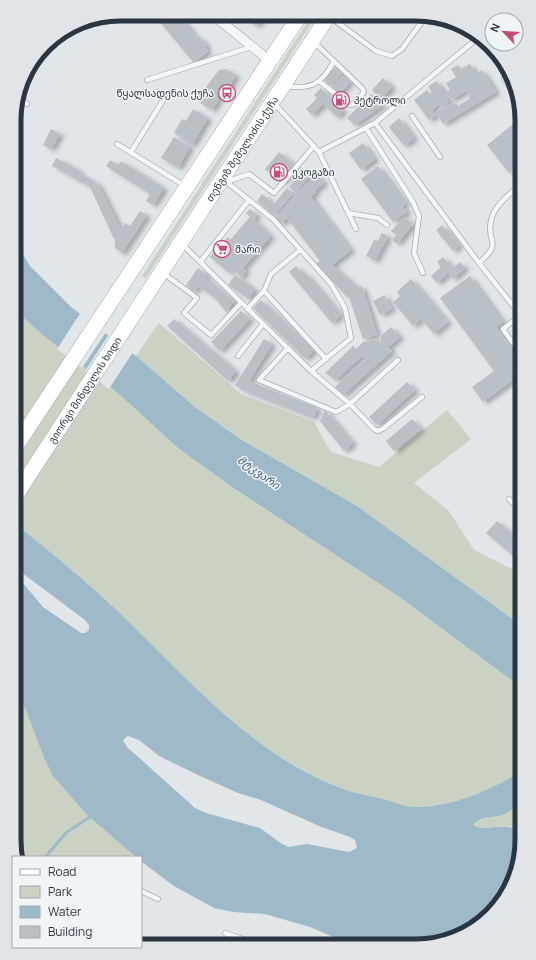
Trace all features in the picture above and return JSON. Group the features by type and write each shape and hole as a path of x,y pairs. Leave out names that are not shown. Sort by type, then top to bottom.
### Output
{"main road":[{"path":"21,437 296,21"},
{"name":"თენგიზ შეშელიძის ქუჩა","path":"158,278 181,242 225,180 283,86 326,21"},
{"name":"გიორგი მინდელის ხიდი","path":"21,487 158,278"}],"street":[{"path":"220,21 270,61"}],"lane":[{"path":"336,21 376,51 392,56 402,49 422,21"},
{"path":"312,41 362,88 363,95 354,104 349,105 320,80"},
{"path":"320,152 375,123 474,41"},
{"path":"147,80 251,47"},
{"path":"283,86 299,88 312,86 328,72 334,61"},
{"path":"504,79 509,86"},
{"path":"131,152 165,97"},
{"path":"23,100 27,104"},
{"path":"273,102 320,152 356,230"},
{"path":"412,116 440,157"},
{"path":"375,123 479,263 515,308"},
{"path":"366,128 413,202 419,216 414,253 423,273"},
{"path":"116,144 187,187"},
{"path":"225,180 249,174 274,194 314,146"},
{"path":"225,180 273,219 331,284 345,308 351,338 312,371"},
{"path":"479,263 491,253 493,248 490,227 493,215 504,199 515,190"},
{"path":"201,261 250,200"},
{"path":"348,213 378,218 387,225"},
{"path":"181,242 241,303 312,371 350,404 374,429 380,430 422,397"},
{"path":"247,308 264,291 271,274 300,250"},
{"path":"158,278 197,298 184,313 211,335 241,303"},
{"path":"264,291 326,358"},
{"path":"515,320 503,329 515,346"},
{"path":"238,356 263,324"},
{"path":"288,348 259,380 336,412 350,404 398,360"},
{"path":"509,499 515,506"},
{"path":"142,891 158,899"},
{"path":"225,933 242,939"}],"green space":[{"path":"308,21 313,21 146,278 142,276"},
{"path":"21,315 45,337 119,394 178,448 232,487 401,598 515,683 515,775 472,796 445,804 413,807 343,789 313,776 257,741 231,720 182,675 121,614 61,561 21,529"},
{"path":"159,323 241,394 314,422 331,452 379,467 447,410 471,439 414,483 449,511 474,550 515,570 515,621 357,506 240,439 195,407 136,356"},
{"path":"21,702 26,710 44,758 53,776 87,815 133,854 132,856 22,856 21,840"},
{"path":"515,806 515,830 511,826 475,827 476,821 495,816"}],"water":[{"name":"მტკვარი","path":"21,251 30,266 71,307 136,356 195,407 240,439 357,506 515,621 515,683 401,598 232,487 178,448 119,394 45,337 21,315"},
{"path":"21,529 106,600 182,675 231,720 257,741 313,776 343,789 404,805 418,807 445,804 472,796 515,775 515,806 507,813 479,820 474,825 482,828 508,827 515,829 515,847 510,872 502,890 495,900 476,919 460,929 448,934 429,938 338,939 310,927 265,914 233,912 214,908 174,886 142,862 142,856 135,856 87,815 53,776 44,758 26,710 21,702 21,581 43,607 81,633 85,633 89,630 89,625 85,620 21,572","holes":["128,736 139,740 159,756 198,775 238,793 261,800 319,826 350,837 355,840 357,848 349,852 307,844 289,847 282,844 260,828 206,813 195,808 127,747 123,740"]}],"pier":[{"path":"81,312 106,332 82,368 57,349"},
{"path":"109,334 133,352 109,389 85,371"}],"building":[{"path":"159,21 175,21 177,23 184,21 198,39 200,37 207,46 205,47 208,51 194,63"},
{"path":"250,21 260,21 256,26"},
{"path":"470,64 476,74 482,70 496,92 443,124 436,112 449,104 451,106 456,103 458,106 470,98 466,91 451,100 446,92 450,90 446,83 456,77 451,69 458,65 461,69"},
{"path":"336,66 343,73 330,86 323,79"},
{"path":"226,69 236,75 226,92 222,89 217,97 219,99 212,110 200,103 209,93 207,91 209,89 206,87 219,70"},
{"path":"343,75 350,82 339,94 332,87"},
{"path":"383,78 392,87 381,99 372,90"},
{"path":"437,81 449,102 441,107 428,86"},
{"path":"321,88 343,111 337,117 323,104 312,115 306,109 317,98 314,95"},
{"path":"427,90 438,105 432,110 436,115 429,120 414,100"},
{"path":"371,94 383,105 355,125 347,118"},
{"path":"193,109 208,118 192,145 182,139 184,136 181,134 179,137 174,133 182,119 186,121"},
{"path":"399,118 414,138 404,146 389,127"},
{"path":"515,123 515,168 509,173 487,145"},
{"path":"51,129 60,134 51,149 43,145"},
{"path":"174,137 190,147 178,168 161,158"},
{"path":"363,143 375,159 361,170 349,153"},
{"path":"279,152 296,166 282,183 265,169"},
{"path":"56,158 79,170 78,172 98,184 121,230 125,223 130,226 140,211 147,215 122,253 115,248 115,239 90,187 52,166"},
{"path":"110,160 118,165 121,161 164,188 153,205 146,201 150,194 106,166"},
{"path":"378,166 406,203 402,206 407,212 393,222 361,179"},
{"path":"302,171 309,177 295,193 289,187"},
{"path":"318,175 324,183 315,190 316,192 311,197 351,250 332,265 358,288 362,286 377,335 363,339 349,297 348,298 316,264 320,261 287,218 281,224 275,218 304,186"},
{"path":"287,188 293,193 274,216 257,201 262,194 274,204"},
{"path":"250,209 257,215 253,219 271,236 243,268 246,271 241,277 232,269 229,273 210,257 228,237 230,240 250,217 246,213"},
{"path":"404,217 413,224 397,244 392,240 396,235 391,231"},
{"path":"442,225 459,246 453,251 436,230"},
{"path":"382,233 388,236 375,261 366,256 374,240 378,241"},
{"path":"443,257 453,268 460,262 465,268 453,279 448,273 437,283 431,276 441,267 437,262"},
{"path":"296,266 304,275 306,274 341,315 332,323 289,272"},
{"path":"198,268 207,275 205,277 234,301 226,312 216,299 198,286 194,292 186,285"},
{"path":"235,275 255,289 248,299 228,285"},
{"path":"470,276 503,322 496,327 515,353 515,358 511,361 515,366 515,378 483,402 472,387 494,371 440,298"},
{"path":"411,279 448,322 434,334 421,319 413,326 393,302 400,296 397,292"},
{"path":"385,295 392,309 380,315 373,301"},
{"path":"261,300 314,350 305,359 253,308"},
{"path":"241,311 250,319 220,351 211,342"},
{"path":"174,319 236,371 228,381 167,326"},
{"path":"391,327 400,337 388,347 392,351 343,395 335,387 366,359 362,356 336,380 325,373 353,346 356,349 363,342 378,339 381,345 381,336"},
{"path":"264,339 272,344 249,381 318,408 313,418 242,390 235,385"},
{"path":"407,382 415,390 377,425 369,417"},
{"path":"325,410 353,443 344,451 320,421"},
{"path":"412,419 421,429 394,451 386,441"},
{"path":"497,521 515,537 515,557 486,533"}],"waterway":[{"path":"46,856 67,832 90,817"}],"place":[{"name":"წყალსადენის ქუჩა","path":"227,93"},
{"name":"პეტროლი","path":"341,100"},
{"name":"ეკოგაზი","path":"279,172"},
{"name":"მარი","path":"222,249"}]}
